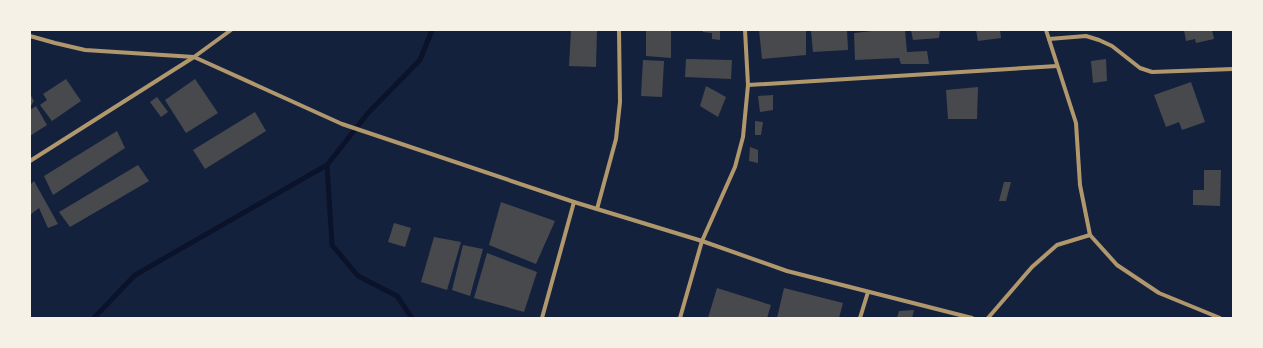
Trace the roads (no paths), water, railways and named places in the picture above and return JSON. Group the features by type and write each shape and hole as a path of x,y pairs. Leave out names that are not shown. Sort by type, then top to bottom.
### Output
{"street":[{"path":"30,161 194,57 231,30"},
{"path":"597,209 616,139 620,102 619,30"},
{"path":"680,318 702,241 734,167 743,137 748,85 745,30"},
{"path":"1046,30 1076,123 1080,185 1090,235 1116,265 1159,293 1220,318"},
{"path":"30,36 85,50 194,57 342,124 574,202 702,241 787,271 972,318"},
{"path":"1049,39 1086,36 1099,40 1112,46 1140,68 1152,72 1233,69"},
{"path":"748,85 1057,66"},
{"path":"542,318 574,202"},
{"path":"988,318 1032,267 1057,245 1090,235"},
{"path":"860,318 868,292"}],"waterway":[{"path":"94,318 135,275 327,165 368,113 420,60 432,30"},
{"path":"327,165 332,245 358,276 397,296 412,318"}]}
